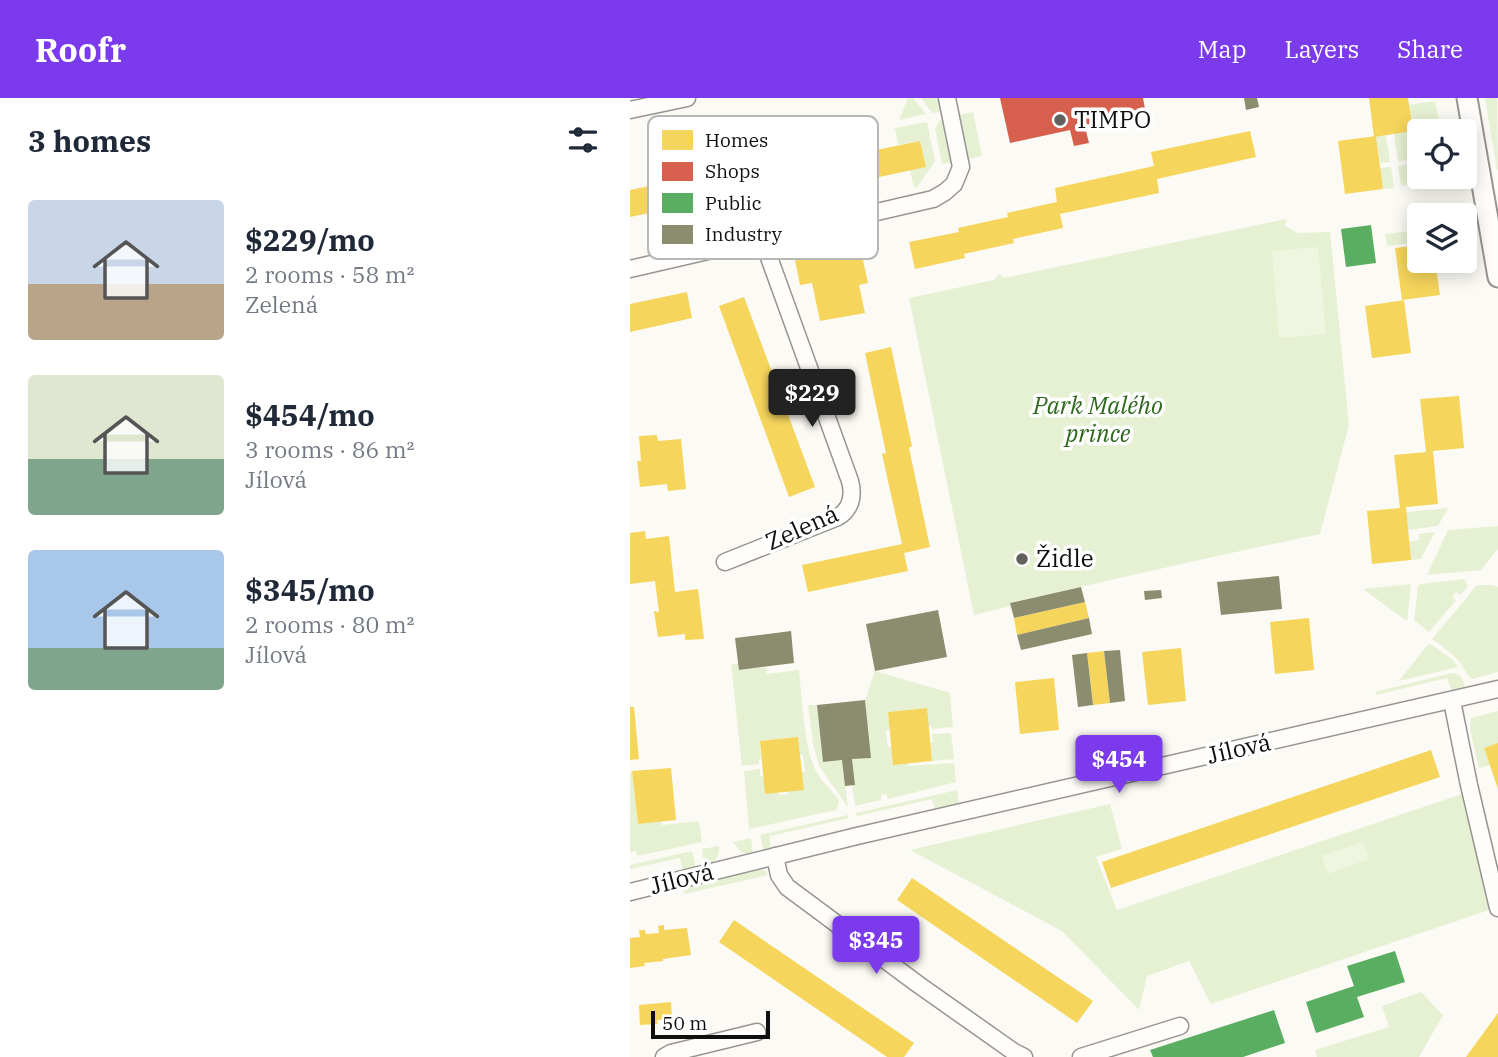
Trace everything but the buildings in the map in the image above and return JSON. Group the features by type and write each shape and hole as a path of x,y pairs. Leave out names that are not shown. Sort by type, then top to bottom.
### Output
{"street":[{"path":"630,110 687,98"},
{"path":"878,212 933,199 954,184 961,167 947,98"},
{"path":"1467,98 1498,277"},
{"path":"630,269 673,259"},
{"name":"Zelená","path":"724,562 838,517 848,508 852,495 850,481 770,259"},
{"name":"Jílová","path":"630,892 1498,689"},
{"path":"1452,701 1498,908"},
{"path":"775,856 779,875 787,887 919,985 1024,1057"},
{"path":"1082,1057 1180,1027"},
{"path":"664,1057 757,1032"}],"green space":[{"path":"908,98 913,98 926,114 899,120"},
{"path":"921,98 940,98 943,111 932,113"},
{"path":"1485,98 1497,98 1498,170 1497,170"},
{"path":"1435,101 1439,119 1411,119 1409,105"},
{"path":"973,112 982,156 969,159 959,115"},
{"path":"945,119 953,162 942,164 935,129 940,120"},
{"path":"927,122 935,161 914,188 910,170 925,167 920,141 898,145 895,128"},
{"path":"1407,132 1407,160 1398,161 1394,134"},
{"path":"1386,135 1390,162 1380,163 1376,136"},
{"path":"1407,165 1407,185 1401,186 1398,166"},
{"path":"1391,167 1394,188 1383,189 1380,168"},
{"name":"Park Malého prince","path":"1286,219 1285,226 1298,233 1330,232 1349,425 1320,534 1018,601 1010,603 1011,606 974,615 909,298 994,280 999,274 1004,278"},
{"path":"1407,231 1407,244 1387,246 1385,234"},
{"path":"1318,247 1326,334 1279,338 1272,251"},
{"path":"1448,508 1438,526 1408,530 1406,512"},
{"path":"1498,526 1498,549 1481,570 1427,575 1448,530"},
{"path":"1435,532 1421,559 1411,560 1409,542 1419,540 1419,534"},
{"path":"1464,579 1468,586 1460,595 1456,592 1452,597 1456,600 1429,632 1414,620 1418,586"},
{"path":"1411,584 1407,621 1363,589"},
{"path":"1477,585 1498,587 1498,672 1472,679 1454,656 1432,639"},
{"path":"1429,643 1453,660 1458,667 1399,681"},
{"path":"731,664 739,664 740,670 766,667 767,674 799,670 808,748 817,773 839,801 836,810 749,829 744,771 760,769 760,776 780,795 788,794 802,772 805,772 798,737 760,741 759,764 742,766"},
{"path":"875,671 950,693 953,727 932,729 928,726 926,708 888,712 890,729 886,730 888,747 892,747 908,766 954,763 956,782 888,799 886,794 881,795 881,800 855,806 852,759 870,758 865,700"},
{"path":"1452,673 1460,676 1465,688 1457,691 1451,689 1447,678 1376,695 1375,692"},
{"path":"808,705 817,705 823,762 842,760 848,807 819,766"},
{"path":"1498,711 1498,743 1484,748 1490,765 1479,768 1470,730 1471,718"},
{"path":"951,733 954,759 932,761 932,734"},
{"path":"632,771 638,824 661,821 662,825 699,821 702,842 637,856 636,851 630,852"},
{"path":"957,790 959,806 935,811 932,799 857,816 856,813"},
{"path":"1465,793 1489,910 1211,1004 1189,961 1147,976 1139,1010 1062,931 910,850 1110,804 1122,849 1096,857 1117,910"},
{"path":"848,815 849,818 770,836 770,851 764,852 760,835"},
{"path":"751,838 753,855 741,852 733,842"},
{"path":"1363,842 1369,859 1328,874 1322,856"},
{"path":"719,846 716,859 704,866 702,849"},
{"path":"692,851 696,869 683,872 680,858 630,869 630,865"},
{"path":"759,869 768,875 684,894 682,886"},
{"path":"1421,992 1443,1015 1419,1057 1317,1057 1315,1050 1389,1027 1382,1006"}],"place":[{"name":"TIMPO","path":"1060,120"},
{"name":"Židle","path":"1022,559"}]}
